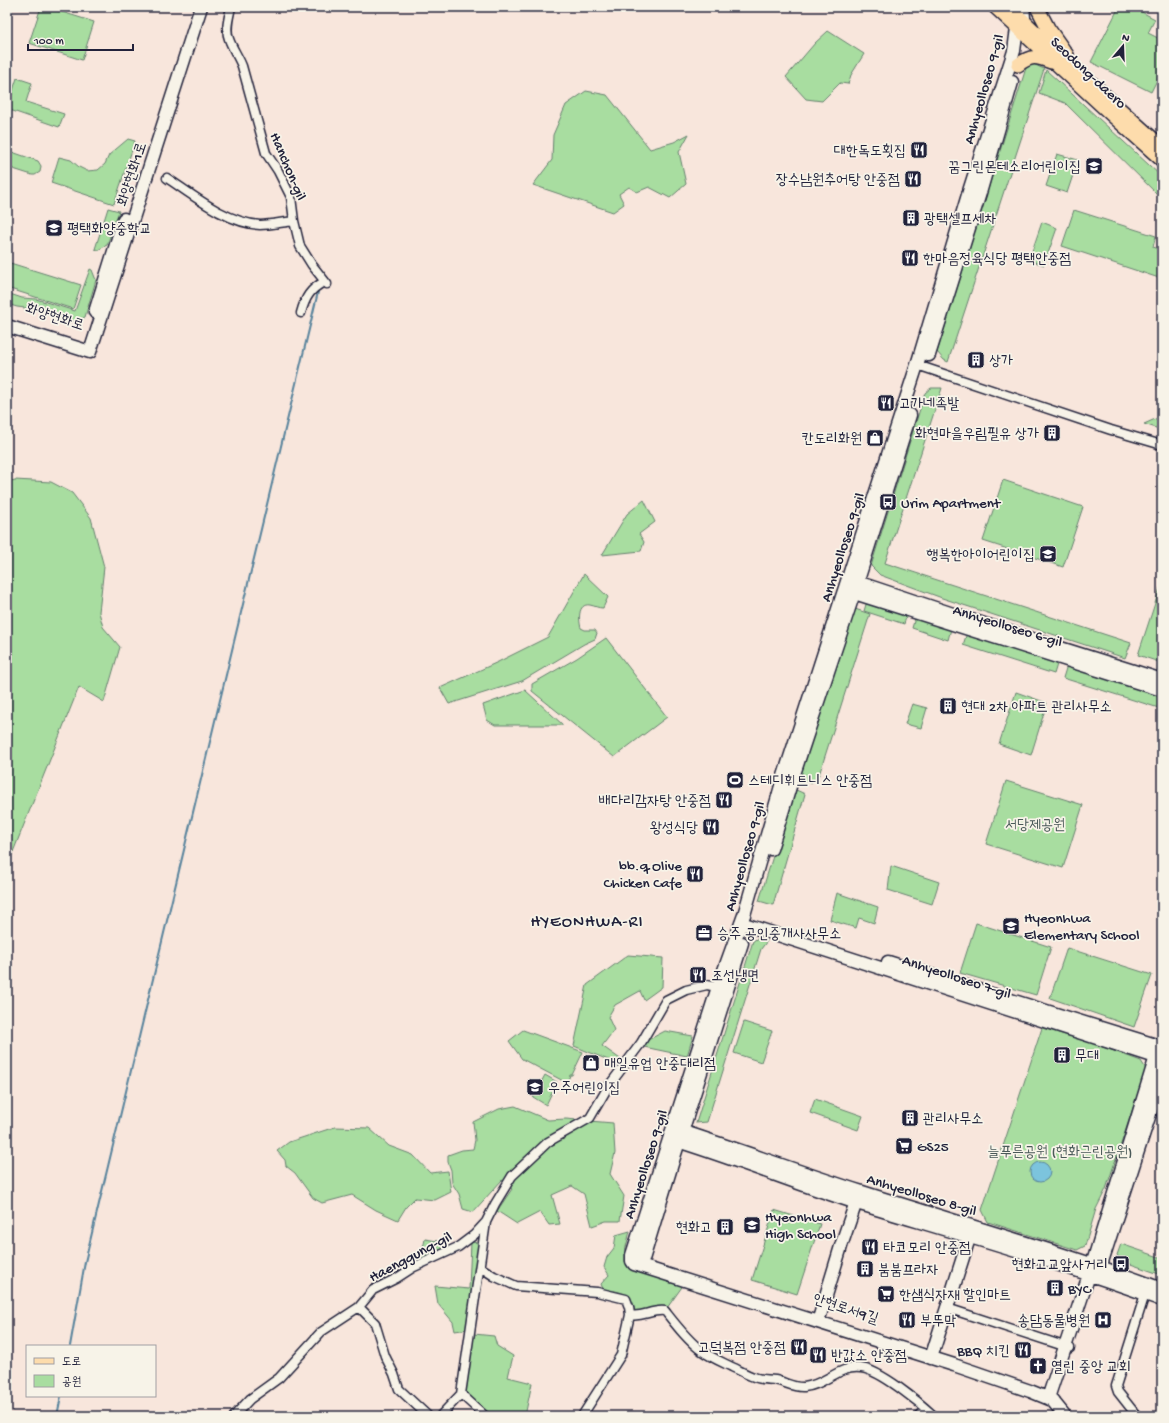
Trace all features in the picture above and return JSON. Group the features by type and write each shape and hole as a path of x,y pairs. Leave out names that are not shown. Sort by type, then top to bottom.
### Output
{"main road":[{"name":"Seodong-daero","path":"995,7 1018,17 1162,147"},
{"path":"1037,7 1048,28 1079,72"},
{"name":"Seodong-daero","path":"1018,17 1055,63 1162,160"},
{"path":"1018,65 1025,59 1035,56 1055,63"}],"street":[{"name":"화양현화1로","path":"88,347 109,263 146,157 193,7"},
{"name":"화양현화1로","path":"88,347 201,7"},
{"name":"Hanchon-gil","path":"231,7 228,23 228,38 242,66 266,153 281,176 291,198 294,221 300,246 325,283 310,292 304,302 301,313"},
{"path":"1018,17 1018,65 977,201 921,367 1111,430 1162,445"},
{"name":"Anhyeolloseo 9-gil","path":"638,1260 676,1135 746,920 783,779 851,586 921,367 970,188 1014,51 1018,17"},
{"path":"167,178 217,211 242,221 260,225 294,221"},
{"name":"화양현화로","path":"7,318 88,347"},
{"path":"7,326 88,347"},
{"name":"Anhyeolloseo 6-gil","path":"851,586 1162,680"},
{"name":"Anhyeolloseo 6-gil","path":"851,586 1162,690"},
{"name":"Anhyeolloseo 7-gil","path":"746,920 1161,1044"},
{"name":"Anhyeolloseo 7-gil","path":"746,920 941,988 1159,1058"},
{"name":"Haenggung-gil","path":"234,1416 250,1399 279,1378 321,1332 359,1306 373,1290 397,1278 414,1267 458,1247 474,1235 486,1222 512,1176 548,1142 590,1118 608,1087 641,1043 666,1000 686,990 707,985 723,988"},
{"path":"1095,1271 1159,1058 1161,1044"},
{"path":"1051,1397 1162,1077"},
{"name":"Anhyeolloseo 8-gil","path":"676,1135 856,1202 971,1231"},
{"name":"Anhyeolloseo 8-gil","path":"676,1135 861,1192 971,1231 1146,1288 1162,1289"},
{"name":"Anhyeolloseo 8-gil","path":"819,1319 856,1202"},
{"name":"Haenggung-gil","path":"461,1394 486,1222"},
{"path":"931,1355 971,1231"},
{"name":"안현로서9길","path":"638,1260 931,1355 1051,1397"},
{"path":"480,1267 494,1276 516,1286 596,1292 626,1299 630,1315 620,1355 582,1416"},
{"path":"1137,1416 1118,1392 1116,1386 1146,1288"},
{"name":"Anhyeolloseo 8-gil","path":"1146,1288 1162,1300"},
{"path":"359,1306 375,1323 385,1356 394,1374 399,1389 428,1416"},
{"path":"947,1308 1068,1347"},
{"path":"630,1315 637,1316 652,1311 665,1311 684,1335 702,1351 755,1378 775,1380 791,1386 804,1387 820,1384 848,1368 869,1369 879,1374 918,1401 934,1416"},
{"path":"440,1416 461,1394 485,1416"},
{"path":"1051,1397 1065,1416"},
{"path":"1051,1397 1070,1416"},
{"path":"918,1416 926,1409"}],"green space":[{"path":"41,7 46,7 94,22 82,60 29,43"},
{"path":"1119,7 1132,7 1155,19 1148,33 1162,40 1162,70 1151,92 1091,62"},
{"path":"828,31 864,54 851,75 848,84 840,83 822,101 806,99 786,77 815,43"},
{"path":"1033,64 1044,69 948,362 944,360 937,352 1026,68"},
{"path":"1046,70 1162,177 1162,199 1065,103 1039,93"},
{"path":"17,78 32,83 26,102 64,114 59,127 7,109"},
{"path":"586,91 607,95 650,149 674,142 689,134 679,152 686,184 670,198 649,187 637,192 629,187 619,194 624,204 613,212 533,185 552,160 553,135 566,105"},
{"path":"128,139 135,141 114,204 51,183 59,157 71,160 79,167 87,171 98,170 105,164 109,155"},
{"path":"12,152 38,161 41,166 40,172 32,175 7,167 7,154"},
{"path":"1057,154 1078,160 1067,193 1046,186"},
{"path":"108,208 119,211 107,245 98,250 95,249"},
{"path":"1074,210 1156,236 1153,247 1162,250 1162,279 1062,246"},
{"path":"1042,222 1057,228 1044,265 1029,260"},
{"path":"7,262 81,285 73,309 7,288"},
{"path":"90,269 92,270 96,280 85,317 75,322 33,309 7,304 7,293 22,298 36,299 75,311"},
{"path":"931,388 942,388 885,563 1131,643 1125,658 942,598 880,575 871,566 925,393"},
{"path":"1162,416 1162,430 1144,424"},
{"path":"15,480 51,482 72,493 91,518 104,567 99,612 103,627 120,647 104,702 79,687 7,867 7,482"},
{"path":"1003,480 1083,507 1063,567 983,541"},
{"path":"644,500 655,522 639,534 644,542 641,551 602,555 627,514"},
{"path":"584,574 608,597 603,608 586,605 580,613 581,628 585,630 595,630 597,633 595,639 522,681 449,704 440,688 498,662 548,637"},
{"path":"1162,582 1162,663 1138,655"},
{"path":"867,601 907,614 904,624 864,611"},
{"path":"855,609 870,614 819,775 811,783 798,779"},
{"path":"915,618 951,629 948,640 912,628"},
{"path":"967,633 1058,661 1054,674 963,645"},
{"path":"606,638 667,717 614,757 532,691 532,684 577,658"},
{"path":"1067,665 1162,696 1162,709 1063,678"},
{"path":"525,690 563,725 495,725 487,720 483,705"},
{"path":"1016,692 1047,703 1031,755 999,744"},
{"path":"912,704 927,708 921,728 905,724"},
{"name":"서당제공원","path":"1006,781 1083,805 1063,868 986,844"},
{"path":"794,789 805,794 773,905 759,901"},
{"path":"891,866 939,882 932,904 888,890"},
{"path":"837,893 878,907 874,923 859,918 856,928 830,920"},
{"path":"976,923 1051,947 1036,995 960,973"},
{"path":"758,938 767,941 761,949 707,1122 696,1123 753,941"},
{"path":"1067,948 1152,975 1134,1027 1050,998"},
{"path":"628,955 663,958 662,987 644,1000 640,991 615,1005 608,1017 614,1030 602,1046 623,1061 618,1064 574,1046 587,985"},
{"path":"744,1022 772,1031 761,1062 734,1053"},
{"name":"늘푸른공원 (현화근린공원)","path":"1042,1028 1092,1043 1141,1061 1146,1069 1106,1189 1096,1209 1085,1246 1077,1250 988,1222 982,1210"},
{"path":"523,1030 583,1052 567,1083 522,1059 509,1041"},
{"path":"665,1031 693,1036 687,1056 644,1047 646,1041"},
{"path":"545,1075 557,1082 546,1105 533,1097"},
{"path":"815,1099 863,1116 858,1130 810,1113"},
{"path":"515,1106 548,1120 566,1119 613,1123 615,1153 610,1174 624,1196 620,1221 606,1221 592,1226 584,1194 572,1186 552,1195 560,1224 549,1225 540,1212 517,1224 497,1211 512,1189 502,1180 473,1212 463,1209 459,1194 452,1183 448,1155 462,1150 473,1149 475,1140 473,1122 499,1109"},
{"path":"335,1127 369,1128 389,1146 413,1155 430,1173 448,1171 451,1192 435,1200 415,1198 406,1207 398,1220 376,1210 352,1195 322,1203 313,1198 295,1173 286,1166 285,1160 277,1151 289,1142"},
{"path":"774,1210 820,1224 797,1294 752,1280"},
{"path":"630,1231 625,1251 625,1262 646,1273 684,1284 667,1308 650,1308 636,1313 630,1301 624,1294 603,1289 601,1284 609,1275 604,1267 607,1257 614,1248 616,1235"},
{"path":"425,1239 444,1242 450,1249 417,1263 415,1259 424,1244"},
{"path":"471,1242 479,1243 468,1329 455,1331 453,1322 438,1304 435,1286 469,1289"},
{"path":"1121,1244 1162,1258 1162,1275 1122,1261 1117,1255"},
{"path":"474,1334 494,1336 497,1346 513,1356 508,1377 532,1383 525,1416 489,1416 466,1391"}],"water":[{"path":"1040,1162 1047,1165 1050,1172 1047,1179 1040,1182 1033,1179 1030,1172 1033,1165"}],"waterway":[{"path":"70,1345 85,1262 318,292"},
{"path":"57,1416 61,1397"},
{"path":"911,1416 916,1412"}],"place":[{"name":"대한독도횟집","path":"919,150"},
{"name":"꿈그린몬테소리어린이집","path":"1094,166"},
{"name":"장수남원추어탕 안중점","path":"913,179"},
{"name":"광택셀프세차","path":"911,218"},
{"name":"평택화양중학교","path":"54,228"},
{"name":"한마음정육식당 평택안중점","path":"910,258"},
{"name":"상가","path":"976,360"},
{"name":"고가네족발","path":"886,403"},
{"name":"화현마을우림필유 상가","path":"1052,433"},
{"name":"칸도리화원","path":"875,438"},
{"name":"Urim Apartment","path":"888,502"},
{"name":"행복한아이어린이집","path":"1048,554"},
{"name":"현대 2차 아파트 관리사무소","path":"948,706"},
{"name":"스테디휘트니스 안중점","path":"735,780"},
{"name":"배다리감자탕 안중점","path":"724,800"},
{"name":"왕성식당","path":"711,827"},
{"name":"bb.q Olive Chicken Cafe","path":"695,874"},
{"name":"Hyeonhwa Elementary School","path":"1011,926"},
{"name":"승주 공인중개사사무소","path":"704,933"},
{"name":"조선냉면","path":"698,975"},
{"name":"무대","path":"1062,1055"},
{"name":"매일유업 안중대리점","path":"591,1063"},
{"name":"우주어린이집","path":"535,1087"},
{"name":"관리사무소","path":"910,1118"},
{"name":"GS25","path":"904,1146"},
{"name":"Hyeonhwa High School","path":"752,1225"},
{"name":"현화고","path":"725,1227"},
{"name":"타코모리 안중점","path":"870,1247"},
{"name":"현화고교앞사거리","path":"1121,1264"},
{"name":"붐붐프라자","path":"865,1269"},
{"name":"BYC","path":"1055,1288"},
{"name":"한샘식자재 할인마트","path":"886,1294"},
{"name":"부뚜막","path":"907,1320"},
{"name":"송담동물병원","path":"1103,1320"},
{"name":"고덕복점 안중점","path":"799,1347"},
{"name":"BBQ 치킨","path":"1023,1350"},
{"name":"반값소 안중점","path":"818,1355"},
{"name":"열린 중앙 교회","path":"1038,1366"}],"district":[{"name":"HYEONHWA-RI","path":"587,920"}]}
